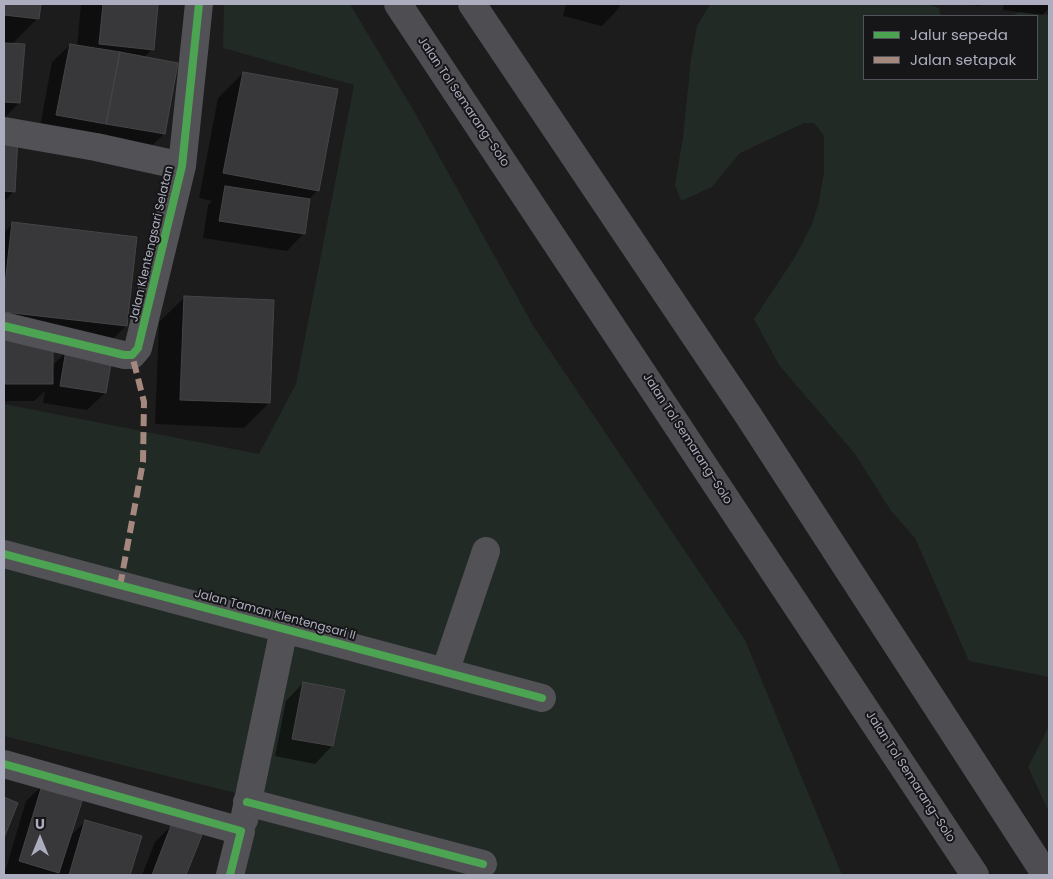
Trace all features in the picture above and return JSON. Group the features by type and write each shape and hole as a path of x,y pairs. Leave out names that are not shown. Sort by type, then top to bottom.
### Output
{"highway":[{"name":"Jalan Tol Semarang–Solo","path":"398,4 975,875"},
{"path":"472,4 748,415 1046,875"}],"street":[{"name":"Jalan Klentengsari Selatan","path":"4,326 132,355 142,343 182,166 199,4"},
{"path":"4,131 96,147 182,166"},
{"path":"445,672 486,551"},
{"name":"Jalan Taman Klentengsari II","path":"4,554 542,698"},
{"path":"230,875 284,629"},
{"path":"4,764 241,831"},
{"path":"247,802 483,864"}],"shaded area":[{"path":"224,4 350,4 415,113 534,327 745,640 842,875 226,875 244,795 4,736 4,404 259,454 296,384 354,85 223,48"},
{"path":"710,4 927,4 939,8 941,15 863,15 863,80 1038,80 1038,15 1013,15 1020,12 1049,15 1049,677 969,661 915,538 891,511 855,454 779,365 754,319 795,257 812,224 819,202 824,172 824,136 814,123 804,123 740,153 712,187 681,201 675,185 697,26"},
{"path":"1049,726 1049,812 1028,767"}],"building":[{"path":"4,4 41,4 39,19 4,15"},
{"path":"103,4 158,4 154,50 99,44"},
{"path":"4,43 25,44 20,103 4,102"},
{"path":"70,44 120,52 106,124 56,115"},
{"path":"120,52 178,63 165,134 106,124"},
{"path":"243,72 338,89 319,191 223,173"},
{"path":"4,137 18,137 15,192 4,191"},
{"path":"225,186 310,199 305,234 219,221"},
{"path":"12,222 137,237 127,326 4,312 4,293"},
{"path":"184,296 274,300 270,403 180,400"},
{"path":"5,340 53,340 53,384 5,384"},
{"path":"66,350 112,358 106,393 60,386"},
{"path":"303,682 345,690 333,746 292,739"},
{"path":"43,782 84,795 59,873 19,861"},
{"path":"4,797 18,803 4,838"},
{"path":"85,820 142,836 130,875 69,875"},
{"path":"172,823 202,835 186,875 152,875"}],"marked path":[{"path":"120,586 143,462 144,402 132,355"}],"cycle path":[{"path":"4,326 124,355 132,355 138,348 182,166 199,4"},
{"path":"4,554 542,698"},
{"path":"4,764 241,831 230,875"},
{"path":"247,802 483,864"}]}
